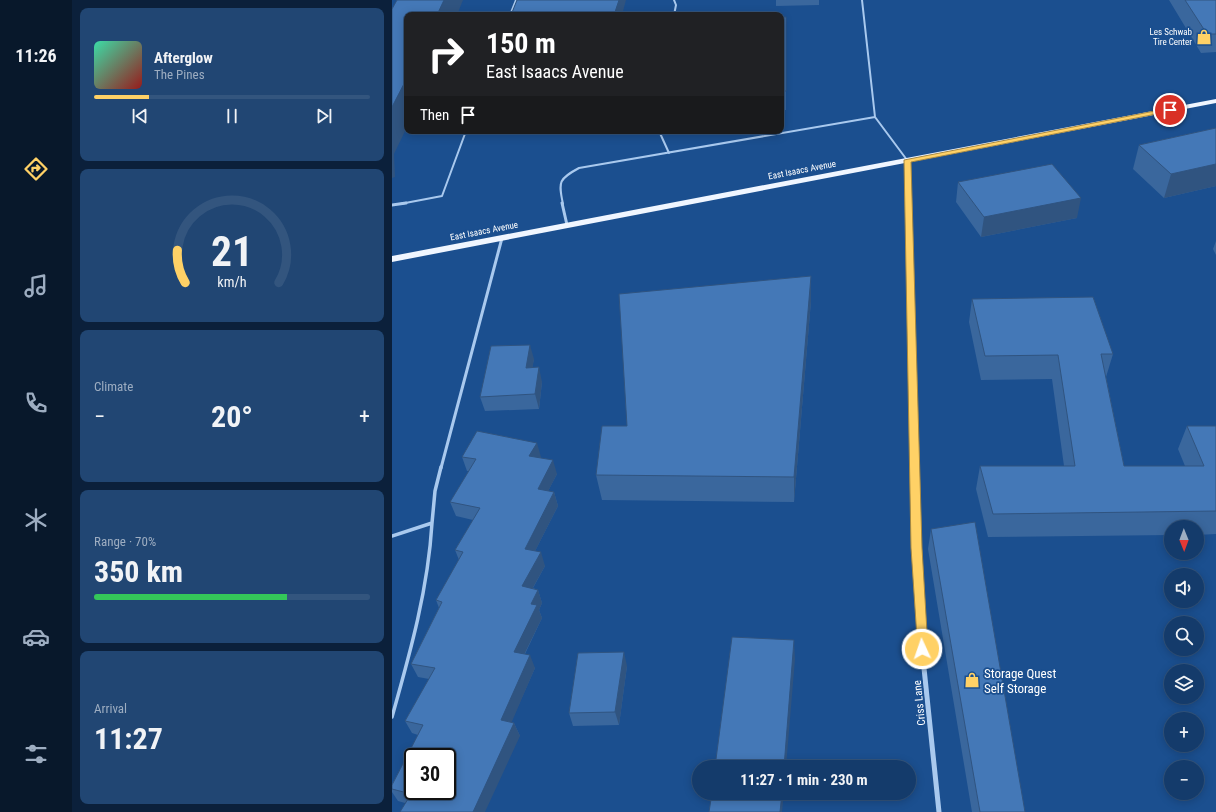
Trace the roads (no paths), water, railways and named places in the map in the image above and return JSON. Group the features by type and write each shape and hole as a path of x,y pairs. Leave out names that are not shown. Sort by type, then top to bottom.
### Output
{"main road":[{"name":"East Isaacs Avenue","path":"392,259 1216,101"}],"street":[{"name":"Criss Lane","path":"908,160 916,548 922,649 939,812"}],"lane":[{"path":"511,12 516,0"},
{"path":"674,0 676,5 675,12"},
{"path":"862,0 875,117 908,160"},
{"path":"784,133 875,117"},
{"path":"392,205 442,196 465,134"},
{"path":"660,134 669,153"},
{"path":"567,225 559,186 563,177 579,168 778,134"},
{"path":"392,717 427,587 432,553 432,523 435,491 502,238"},
{"path":"392,536 432,523"}],"place":[{"name":"Les Schwab Tire Center","path":"1204,37"},
{"name":"Storage Quest Self Storage","path":"972,680"}]}
